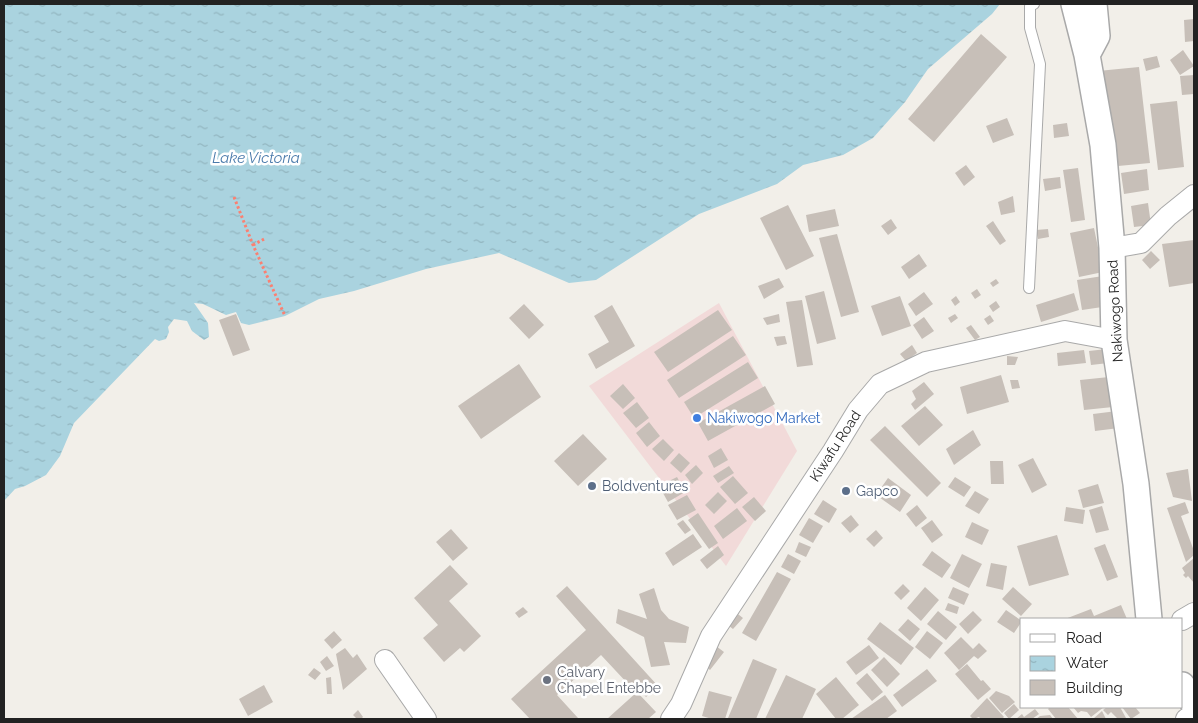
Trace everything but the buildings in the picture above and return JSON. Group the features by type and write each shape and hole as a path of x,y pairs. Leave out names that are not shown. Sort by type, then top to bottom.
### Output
{"street":[{"name":"Nakiwogo Road","path":"1074,4 1087,55 1103,145 1112,248 1114,340 1136,484 1149,618"},
{"path":"1087,55 1097,36 1094,4"},
{"path":"1112,248 1141,243 1168,216 1194,195"},
{"name":"Kiwafu Road","path":"670,719 681,704 711,636 858,410 880,384 926,362 1065,331 1114,340"},
{"path":"1183,619 1194,613"},
{"path":"385,660 426,719"},
{"path":"1183,687 1194,704"},
{"path":"1186,719 1194,714"}],"lane":[{"path":"1029,288 1040,64 1030,28 1030,6 1034,4"}],"path":[{"path":"234,197 284,316"},
{"path":"253,245 266,238"}],"shaded area":[{"name":"Nakiwogo Market","path":"719,303 797,451 726,566 589,386"}],"water":[{"name":"Lake Victoria","path":"4,4 1000,4 992,14 928,69 905,102 873,138 843,155 803,165 777,184 699,214 596,280 569,283 499,253 426,269 354,291 319,299 285,316 249,325 241,323 236,312 226,315 203,304 194,303 208,323 209,337 204,340 192,331 187,321 174,319 168,327 169,332 166,339 159,341 155,339 74,423 60,456 46,475 15,489 4,501"}],"place":[{"name":"Nakiwogo Market","path":"697,418"},
{"name":"Boldventures","path":"592,486"},
{"name":"Gapco","path":"846,491"},
{"name":"Calvary Chapel Entebbe","path":"547,680"}]}
